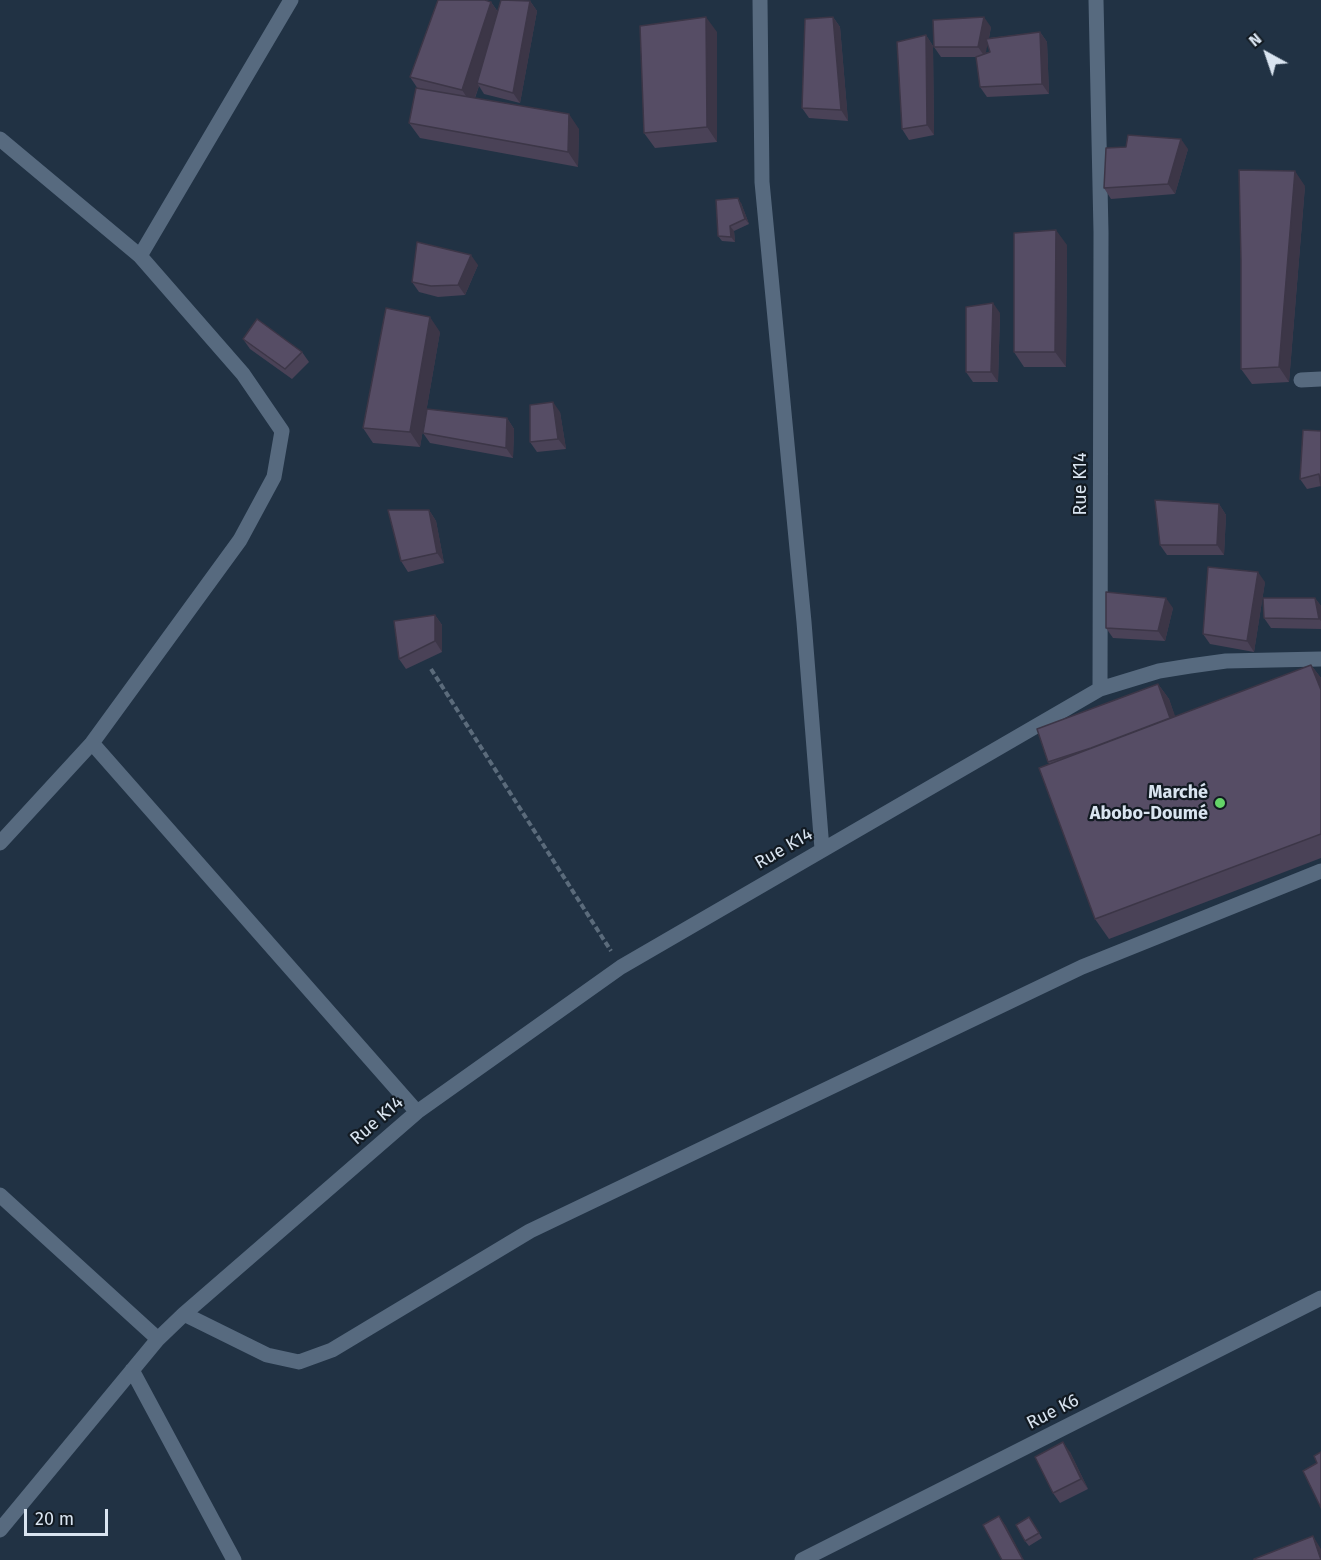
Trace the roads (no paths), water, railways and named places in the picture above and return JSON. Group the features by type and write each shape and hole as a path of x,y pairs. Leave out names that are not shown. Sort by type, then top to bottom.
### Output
{"street":[{"path":"140,256 291,0"},
{"path":"760,0 762,182 804,622 822,849"},
{"name":"Rue K14","path":"0,1530 158,1339 417,1112 621,967 1100,689 1101,232 1096,0"},
{"path":"0,138 140,256 243,374 282,431 274,477 240,540 92,743 0,843"},
{"path":"1301,380 1321,379"},
{"path":"1100,689 1159,671 1226,661 1321,659"},
{"path":"92,743 417,1112"},
{"path":"184,1314 267,1355 299,1362 332,1350 530,1231 1082,967 1321,871"},
{"path":"0,1195 158,1339"},
{"name":"Rue K6","path":"802,1560 1321,1298"},
{"path":"132,1370 234,1560"}],"place":[{"name":"Marché Abobo-Doumé","path":"1220,803"}]}
